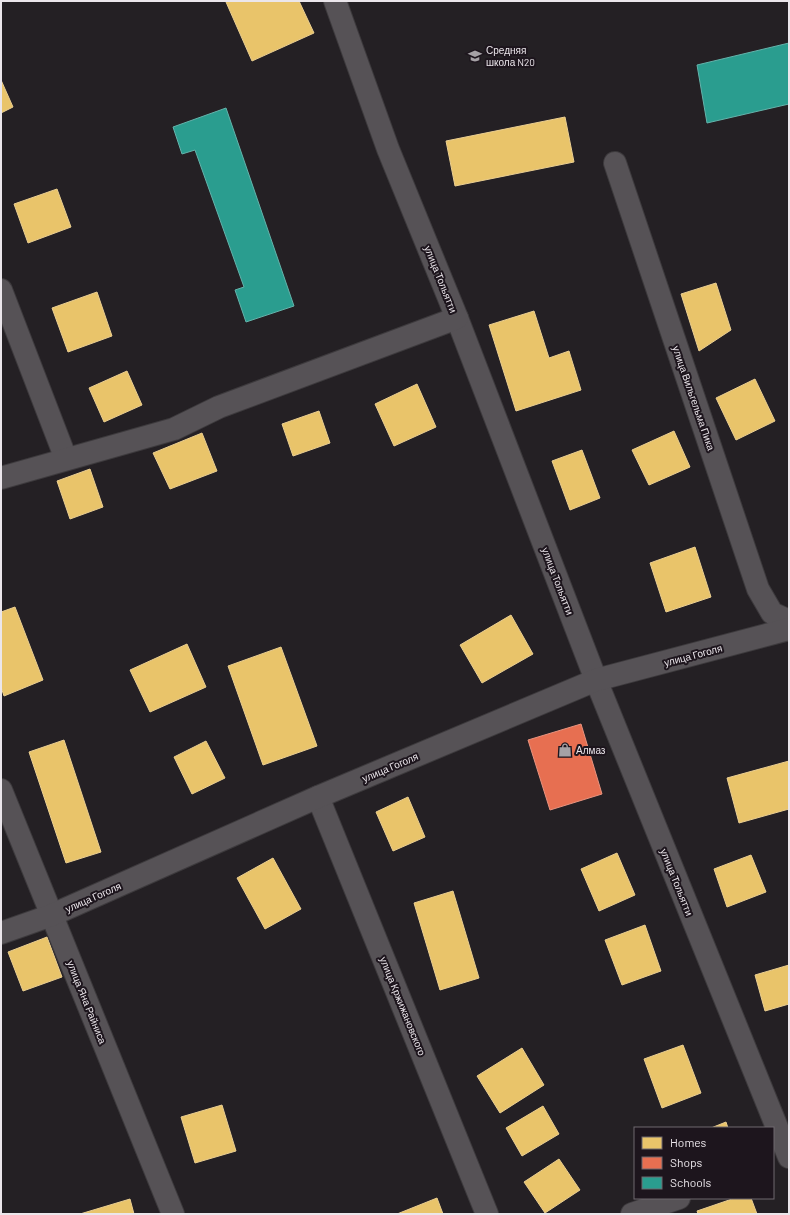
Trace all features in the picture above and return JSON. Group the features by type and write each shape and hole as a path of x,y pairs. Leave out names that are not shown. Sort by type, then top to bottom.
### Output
{"street":[{"name":"улица Тольятти","path":"334,1 388,149 457,318 596,680 789,1159"},
{"name":"улица Вильгельма Пика","path":"615,164 758,589 772,613 789,621"},
{"path":"1,290 66,459"},
{"path":"1,478 174,429 219,407 457,318"},
{"name":"улица Гоголя","path":"1,933 52,915 318,797 596,680 789,629"},
{"name":"улица Яна Райниса","path":"1,790 174,1214"},
{"name":"улица Кржижановского","path":"318,797 487,1214"},
{"path":"774,1165 789,1159"},
{"path":"632,1214 676,1199"}],"building: Homes":[{"path":"299,1 314,33 252,61 226,2"},
{"path":"1,80 13,107 1,113"},
{"path":"565,117 574,162 455,186 446,141"},
{"path":"57,189 71,227 28,243 14,204"},
{"path":"716,283 731,330 699,351 681,294"},
{"path":"97,292 112,336 68,352 52,308"},
{"path":"534,311 549,358 569,351 581,390 516,411 489,325"},
{"path":"127,371 142,405 104,422 89,388"},
{"path":"755,379 775,421 736,440 716,398"},
{"path":"417,384 436,427 394,446 375,404"},
{"path":"319,411 330,443 293,456 282,424"},
{"path":"674,431 690,467 649,485 632,450"},
{"path":"202,433 217,471 170,489 153,453"},
{"path":"582,450 600,498 570,510 552,461"},
{"path":"90,469 103,507 70,519 57,481"},
{"path":"695,547 711,597 666,612 650,563"},
{"path":"15,607 43,680 4,696 1,687 1,612"},
{"path":"511,615 533,654 482,683 460,645"},
{"path":"187,644 206,687 150,712 130,670"},
{"path":"281,647 317,746 263,765 228,666"},
{"path":"64,740 101,852 66,863 29,752"},
{"path":"206,741 225,778 192,794 174,757"},
{"path":"789,761 789,809 739,823 727,778"},
{"path":"408,797 425,837 393,851 376,812"},
{"path":"617,853 635,895 599,911 581,869"},
{"path":"751,855 766,892 727,907 714,869"},
{"path":"273,858 301,909 265,929 237,878"},
{"path":"453,891 479,978 440,990 414,903"},
{"path":"645,925 661,971 622,985 605,940"},
{"path":"47,937 62,977 23,991 8,952"},
{"path":"789,965 789,1004 765,1011 755,975"},
{"path":"683,1045 701,1093 662,1108 644,1059"},
{"path":"522,1048 544,1085 500,1113 477,1076"},
{"path":"222,1105 236,1151 195,1163 181,1117"},
{"path":"543,1106 559,1134 522,1156 506,1128"},
{"path":"726,1122 728,1127 714,1127"},
{"path":"559,1159 580,1190 545,1213 524,1182"},
{"path":"437,1198 443,1214 397,1214"},
{"path":"130,1199 134,1214 80,1214"},
{"path":"732,1199 751,1199 757,1214 698,1214 697,1211"}],"building: Shops":[{"path":"581,724 602,794 550,810 528,740"}],"building: Schools":[{"path":"789,43 789,104 707,123 697,65"},
{"path":"226,108 294,306 246,322 235,290 244,287 195,150 182,154 173,127"}],"place":[{"name":"Средняя школа N20","path":"475,56"},
{"name":"Алмаз","path":"565,750"}]}
